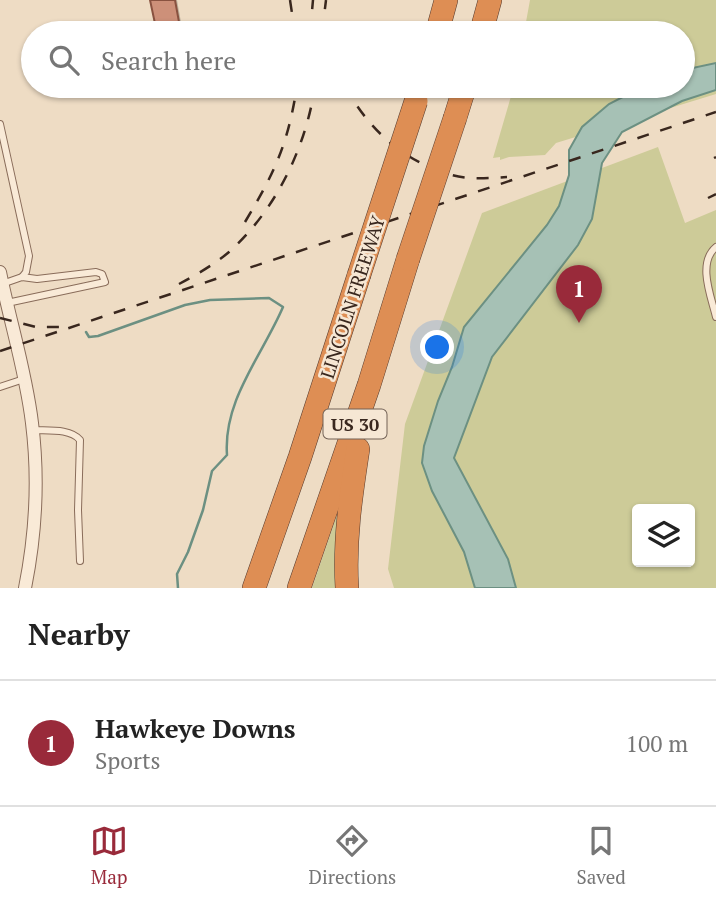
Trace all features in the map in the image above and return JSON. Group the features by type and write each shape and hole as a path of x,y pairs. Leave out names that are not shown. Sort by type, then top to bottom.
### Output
{"highway":[{"path":"440,21 446,0"},
{"path":"484,21 490,0"},
{"name":"LINCOLN FREEWAY","path":"254,588 300,457 416,98"},
{"name":"US 30","path":"299,588 369,385 461,98"},
{"path":"347,588 345,562 348,516 369,385"},
{"path":"241,588 284,481 300,457"}],"street":[{"path":"1,278 33,430 37,509 26,588"}],"lane":[{"path":"0,124 29,256 26,272 22,277"},
{"path":"716,247 709,253 705,264 716,317"},
{"path":"1,278 37,279 96,272 102,274 105,282 7,303"},
{"path":"0,387 24,379"},
{"path":"33,430 71,433 80,440 80,561"}],"shaded area":[{"path":"530,0 716,0 716,94 556,143 545,155 500,160 500,157 493,158 510,98 695,98 695,21 526,21"},
{"path":"716,63 716,90 695,97 695,67"},
{"path":"621,98 691,98 622,132 602,163 592,219 578,245 492,357 454,458 508,559 516,588 475,588 464,552 432,491 422,463 424,446 464,327 547,225 559,206 569,175 569,150 582,127 609,104"},
{"path":"658,147 685,223 716,210 716,588 394,588 388,569 405,424 482,213"},
{"path":"338,512 340,588 312,588"}],"building":[{"path":"150,0 175,0 179,21 154,21"}],"waterway":[{"path":"86,332 89,337 98,336 185,305 210,300 269,298 283,307 237,397 227,435 227,455 212,471 203,510 177,574 178,588"}],"railway":[{"path":"290,0 293,21"},
{"path":"311,21 313,0"},
{"path":"323,21 326,0"},
{"path":"245,222 279,157 295,98"},
{"path":"179,284 218,261 261,217 296,154 313,98"},
{"path":"352,98 376,130 418,162 459,177 507,177"},
{"path":"0,351 716,112"},
{"path":"708,198 716,194"},
{"path":"0,318 36,327 59,327"}],"place":[{"name":"Hawkeye Downs","path":"579,323"}]}
